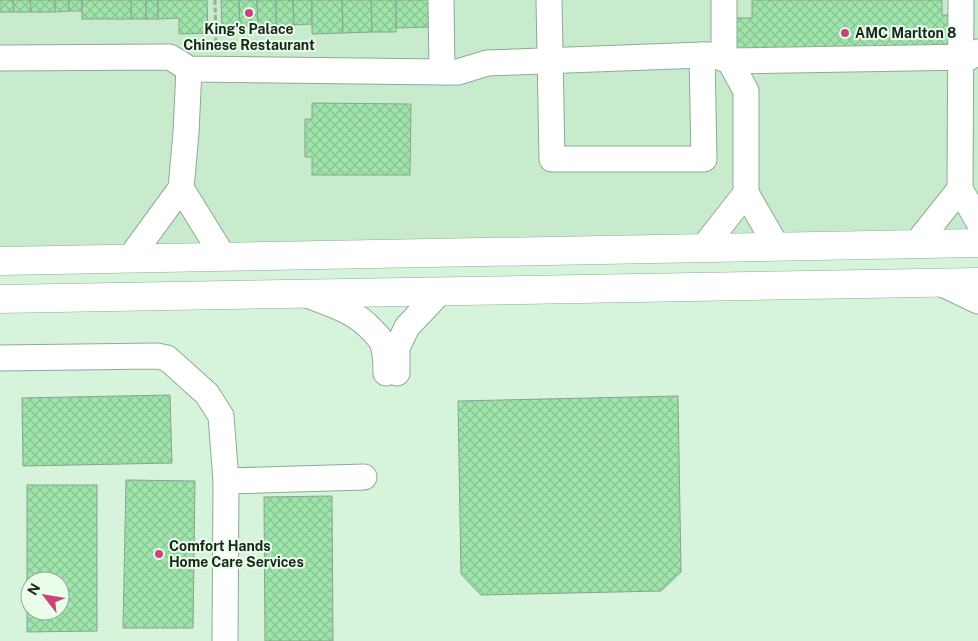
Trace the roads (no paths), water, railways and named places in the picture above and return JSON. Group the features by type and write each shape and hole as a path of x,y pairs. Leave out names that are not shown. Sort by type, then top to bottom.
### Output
{"highway":[{"path":"0,261 978,243"},
{"path":"0,299 978,282"}],"lane":[{"path":"442,0 442,72"},
{"path":"549,0 552,159 704,159 702,55"},
{"path":"724,0 724,51 746,91 746,193 777,247"},
{"path":"962,0 970,55 960,189 978,221"},
{"path":"0,58 170,57 189,69 458,72 487,63 712,54 730,61 970,55"},
{"path":"130,258 181,188 189,69"},
{"path":"181,188 223,256"},
{"path":"916,244 960,189"},
{"path":"703,248 746,193"},
{"path":"938,282 978,301"},
{"path":"305,294 336,306 357,316 366,323 381,340 391,373 398,348 407,327 441,291"},
{"path":"0,358 156,356 167,358 207,394 221,416 226,481 226,641"},
{"path":"226,481 364,478"}],"place":[{"name":"King's Palace Chinese Restaurant","path":"249,13"},
{"name":"AMC Marlton 8","path":"845,33"},
{"name":"Comfort Hands Home Care Services","path":"159,554"}]}
